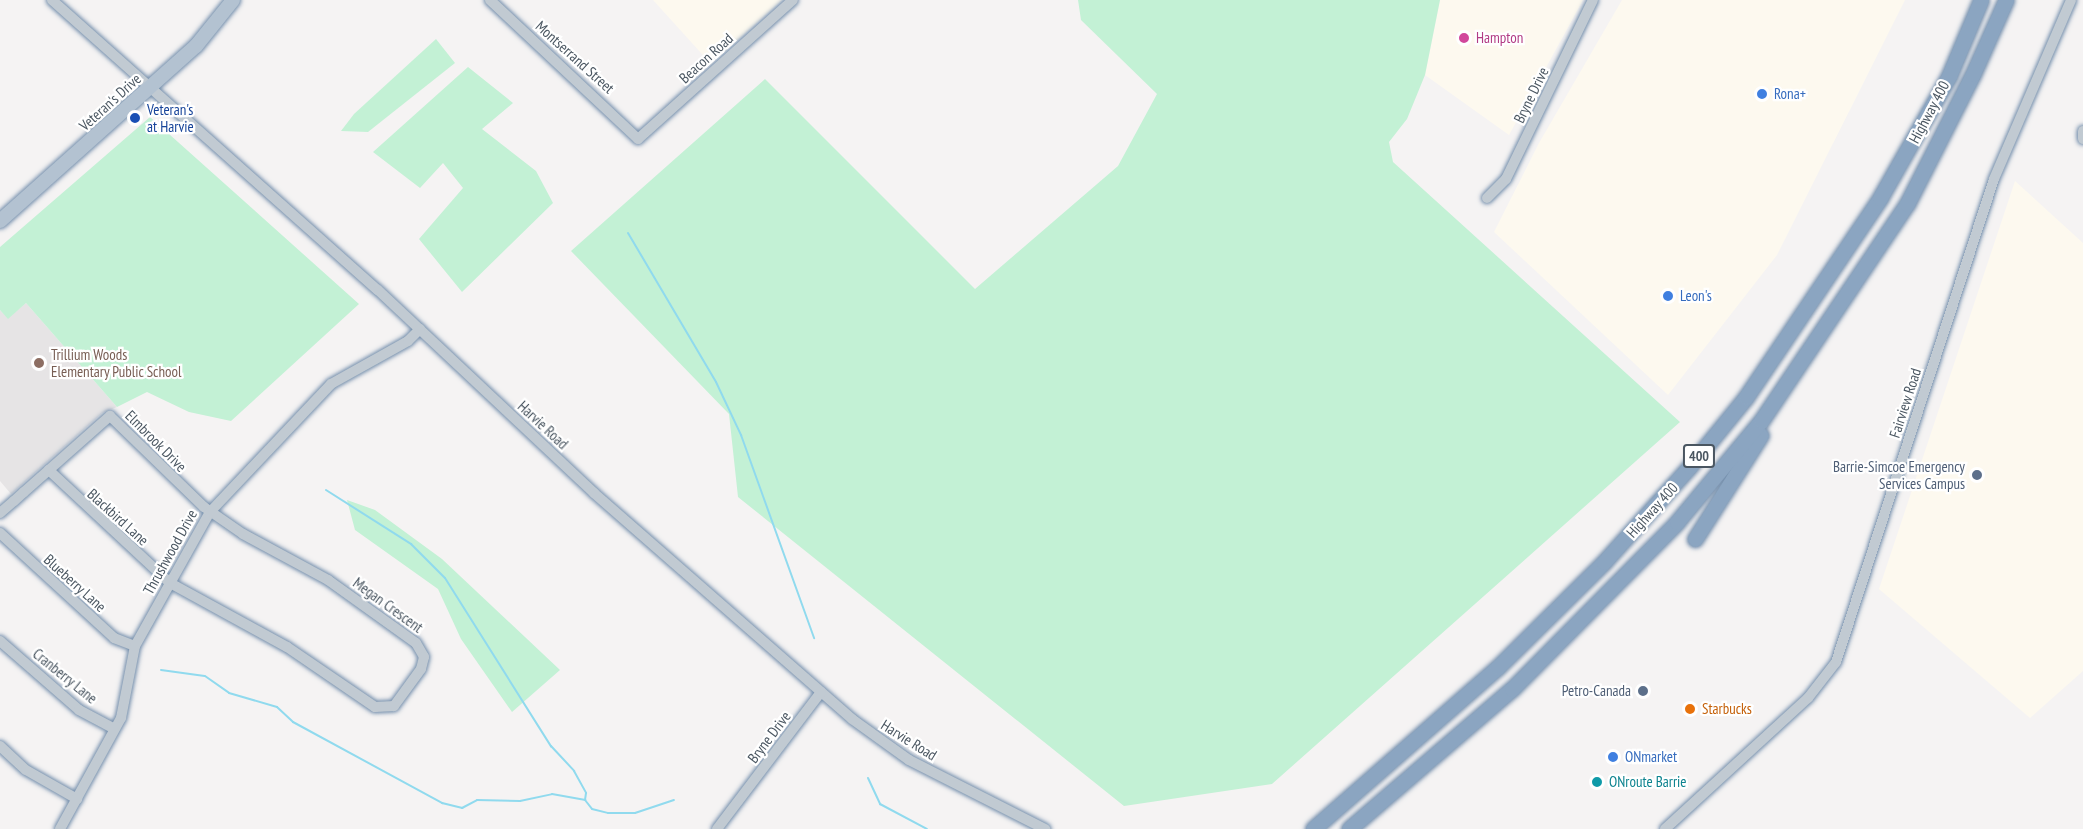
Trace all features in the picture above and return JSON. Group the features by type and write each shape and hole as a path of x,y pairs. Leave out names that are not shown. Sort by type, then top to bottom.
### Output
{"highway":[{"path":"1965,38 1974,0"},
{"name":"Highway 400","path":"1313,829 1498,667 1604,562 1690,466 1746,397 1856,236 1904,159 1965,38 1981,0"},
{"name":"Highway 400","path":"1349,829 1512,689 1677,522 1793,376 1917,187 2006,0"},
{"path":"1695,539 1716,501 1775,414 1793,376"}],"main road":[{"name":"Veteran's Drive","path":"0,221 206,36 233,0"}],"street":[{"name":"Harvie Road","path":"52,0 420,329 594,493 821,692 909,760 1044,829"},
{"name":"Montserrand Street","path":"490,0 638,139"},
{"name":"Beacon Road","path":"638,139 793,0"},
{"name":"Bryne Drive","path":"1487,198 1506,179 1593,0"},
{"name":"Fairview Road","path":"1665,829 1808,698 1836,662 1994,179 2071,0"},
{"path":"2083,131 2083,139"},
{"name":"Thrushwood Drive","path":"60,829 127,703 135,646 210,512 332,384 408,341 420,329"},
{"name":"Elmbrook Drive","path":"0,513 110,416 156,465 210,512"},
{"name":"Blackbird Lane","path":"49,470 70,494 170,583"},
{"name":"Megan Crescent","path":"170,583 287,647 380,709 389,708 399,701 421,669 424,657 416,643 328,580 210,512"},
{"name":"Blueberry Lane","path":"0,533 114,638 135,646"},
{"name":"Cranberry Lane","path":"0,641 79,711 114,729"},
{"name":"Bryne Drive","path":"717,829 821,692"},
{"path":"0,746 26,770 77,799"}],"shaded area":[{"path":"653,0 782,0 711,64"},
{"path":"1440,0 1583,0 1509,135 1425,75"},
{"path":"1622,0 1905,0 1777,255 1668,395 1494,232 1539,143"},
{"path":"2015,181 2083,243 2083,671 2030,718 1879,589"},
{"name":"Trillium Woods Elementary Public School","path":"26,303 117,407 102,413 11,494 0,481 0,310 8,318"}],"green space":[{"path":"1078,0 1440,0 1425,75 1407,119 1389,142 1393,162 1680,422 1272,784 1124,806 738,497 729,414 571,251 765,79 975,289 1118,166 1157,94 1081,20"},
{"path":"436,39 455,63 368,132 341,131 354,114"},
{"path":"468,67 513,103 482,129 536,171 553,203 462,292 419,239 463,188 443,163 420,188 373,152"},
{"path":"150,117 359,304 231,421 189,412 147,392 117,407 26,303 8,319 0,310 0,247"},
{"path":"347,500 375,510 442,559 560,670 512,712 461,639 438,589 355,530"}],"waterway":[{"path":"628,233 716,382 741,435 814,638"},
{"path":"326,490 411,544 445,578 551,746 574,771 586,793 585,800"},
{"path":"161,670 205,676 229,693 277,707 293,722 442,803 462,808 477,800 520,801 552,794 585,800 592,809 608,813 635,813 674,800"},
{"path":"868,778 880,804 927,829"}],"place":[{"name":"Hampton","path":"1464,38"},
{"name":"Rona+","path":"1762,94"},
{"name":"Veteran's at Harvie","path":"135,118"},
{"name":"Leon's","path":"1668,296"},
{"name":"Trillium Woods Elementary Public School","path":"39,363"},
{"name":"Barrie-Simcoe Emergency Services Campus","path":"1977,475"},
{"name":"Petro-Canada","path":"1643,691"},
{"name":"Starbucks","path":"1690,709"},
{"name":"ONmarket","path":"1613,757"},
{"name":"ONroute Barrie","path":"1597,782"}]}
